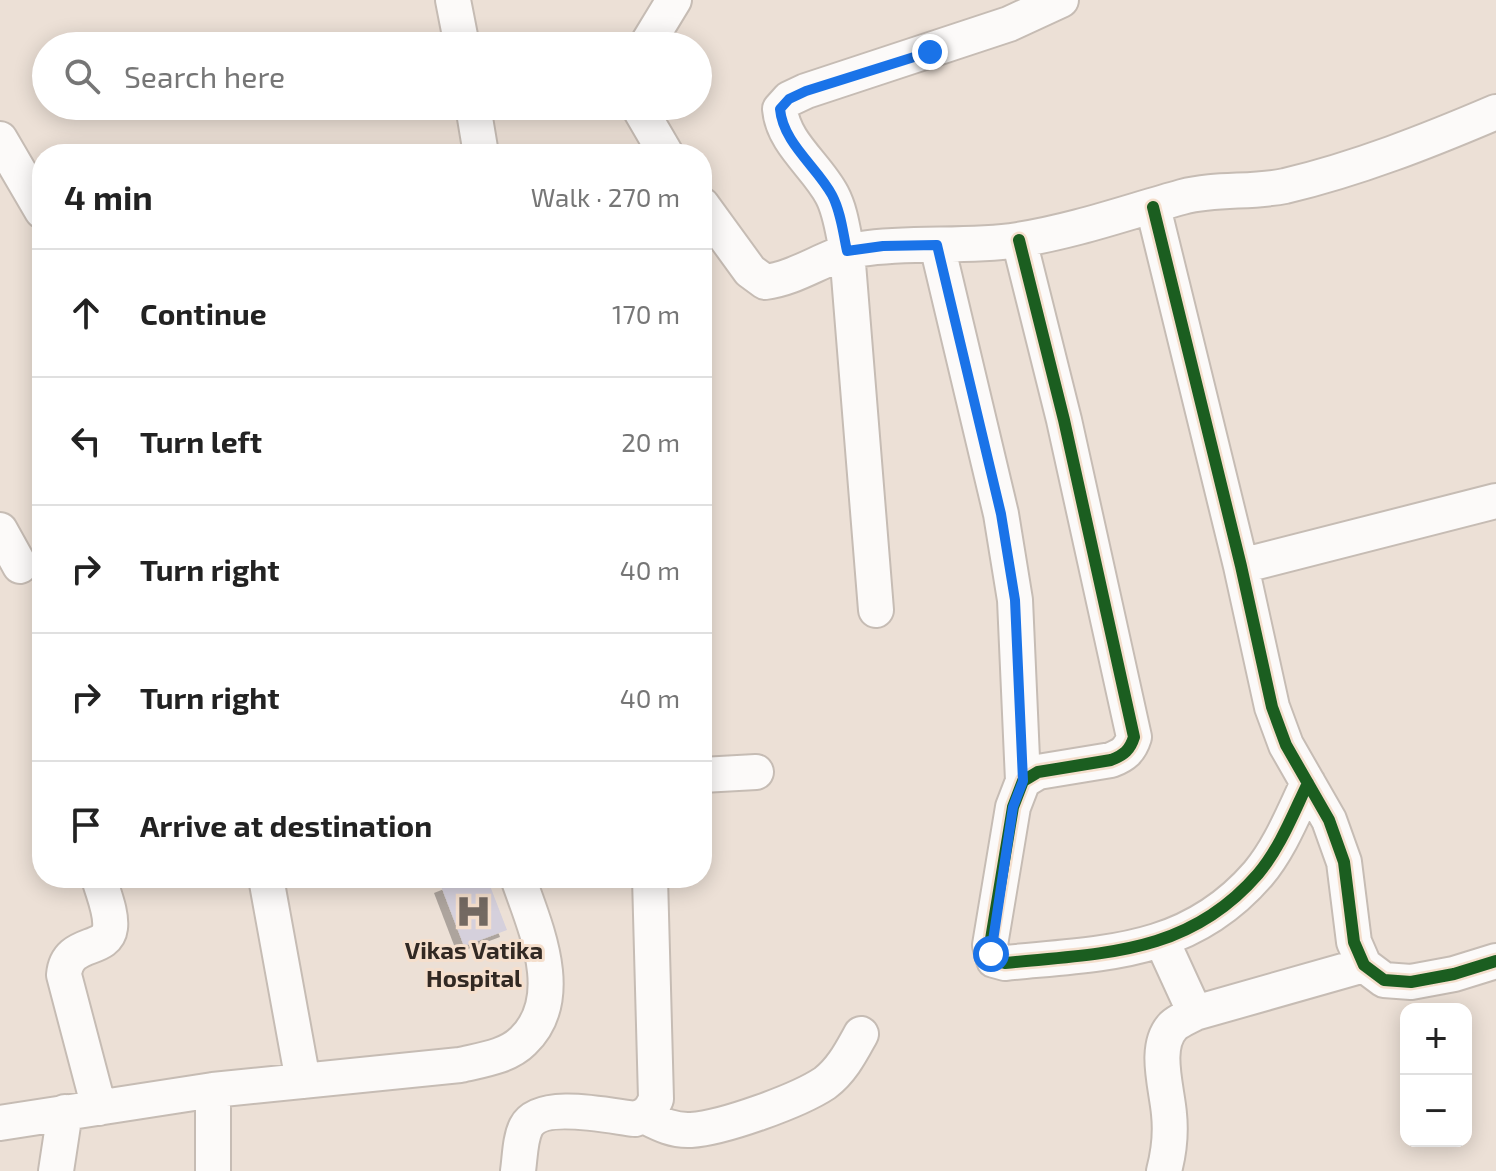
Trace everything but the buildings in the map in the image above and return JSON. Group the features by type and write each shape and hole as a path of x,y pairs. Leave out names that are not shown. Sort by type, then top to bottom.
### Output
{"street":[{"path":"453,0 459,32"},
{"path":"655,32 674,0"},
{"path":"876,610 847,251 834,199 781,123 780,109 789,99 996,28 1061,0"},
{"path":"712,219 750,271 765,282 783,280 847,251 883,246 1019,240 1208,192 1282,186 1422,143 1496,112"},
{"path":"475,120 479,144"},
{"path":"646,120 660,144"},
{"path":"0,139 32,194"},
{"path":"1153,207 1241,566 1272,707 1286,745 1329,820 1344,862 1354,942 1364,965 1384,980 1411,982 1454,974 1496,961"},
{"path":"1019,240 1068,435 1134,737 1131,748 1123,756 1038,772 1023,781"},
{"path":"937,245 1001,514 1015,600 1023,781 1013,807 990,945 994,960 1005,963 1123,951 1162,941 1194,927 1232,900 1259,873 1281,841 1308,783"},
{"path":"1241,566 1496,501"},
{"path":"0,530 20,566"},
{"path":"712,774 756,772"},
{"path":"99,1108 64,975 65,962 72,955 99,943 108,935 111,925 102,888"},
{"path":"268,888 303,1081"},
{"path":"0,1123 213,1090 460,1065 497,1057 523,1042 542,1013 545,975 539,938 522,888"},
{"path":"518,1171 526,1126 537,1116 553,1111 635,1119 644,1116 656,1099 650,888"},
{"path":"1162,941 1195,1013"},
{"path":"1164,1171 1170,1139 1163,1060 1165,1040 1173,1025 1195,1013 1364,965"},
{"path":"644,1116 667,1128 692,1130 729,1122 799,1097 825,1082 843,1065 861,1034"},
{"path":"213,1090 213,1171"},
{"path":"56,1171 65,1112"}],"cycle path":[{"path":"1153,207 1241,566 1272,707 1286,745 1329,820 1344,862 1354,942 1364,965 1384,980 1411,982 1454,974 1496,961"},
{"path":"1019,240 1064,420 1134,737 1126,752 1111,760 1038,772 1023,781 1013,807 990,945 994,960 1005,963 1110,952 1173,935 1203,921 1231,901 1266,864 1308,783"}],"place":[{"name":"Vikas Vatika Hospital","path":"474,912"}],"route":[{"path":"930,52 806,91 789,99 780,109 781,123 790,138 834,199 847,251 883,246 937,245 1001,514 1015,600 1023,781 1013,807 991,954"}]}
